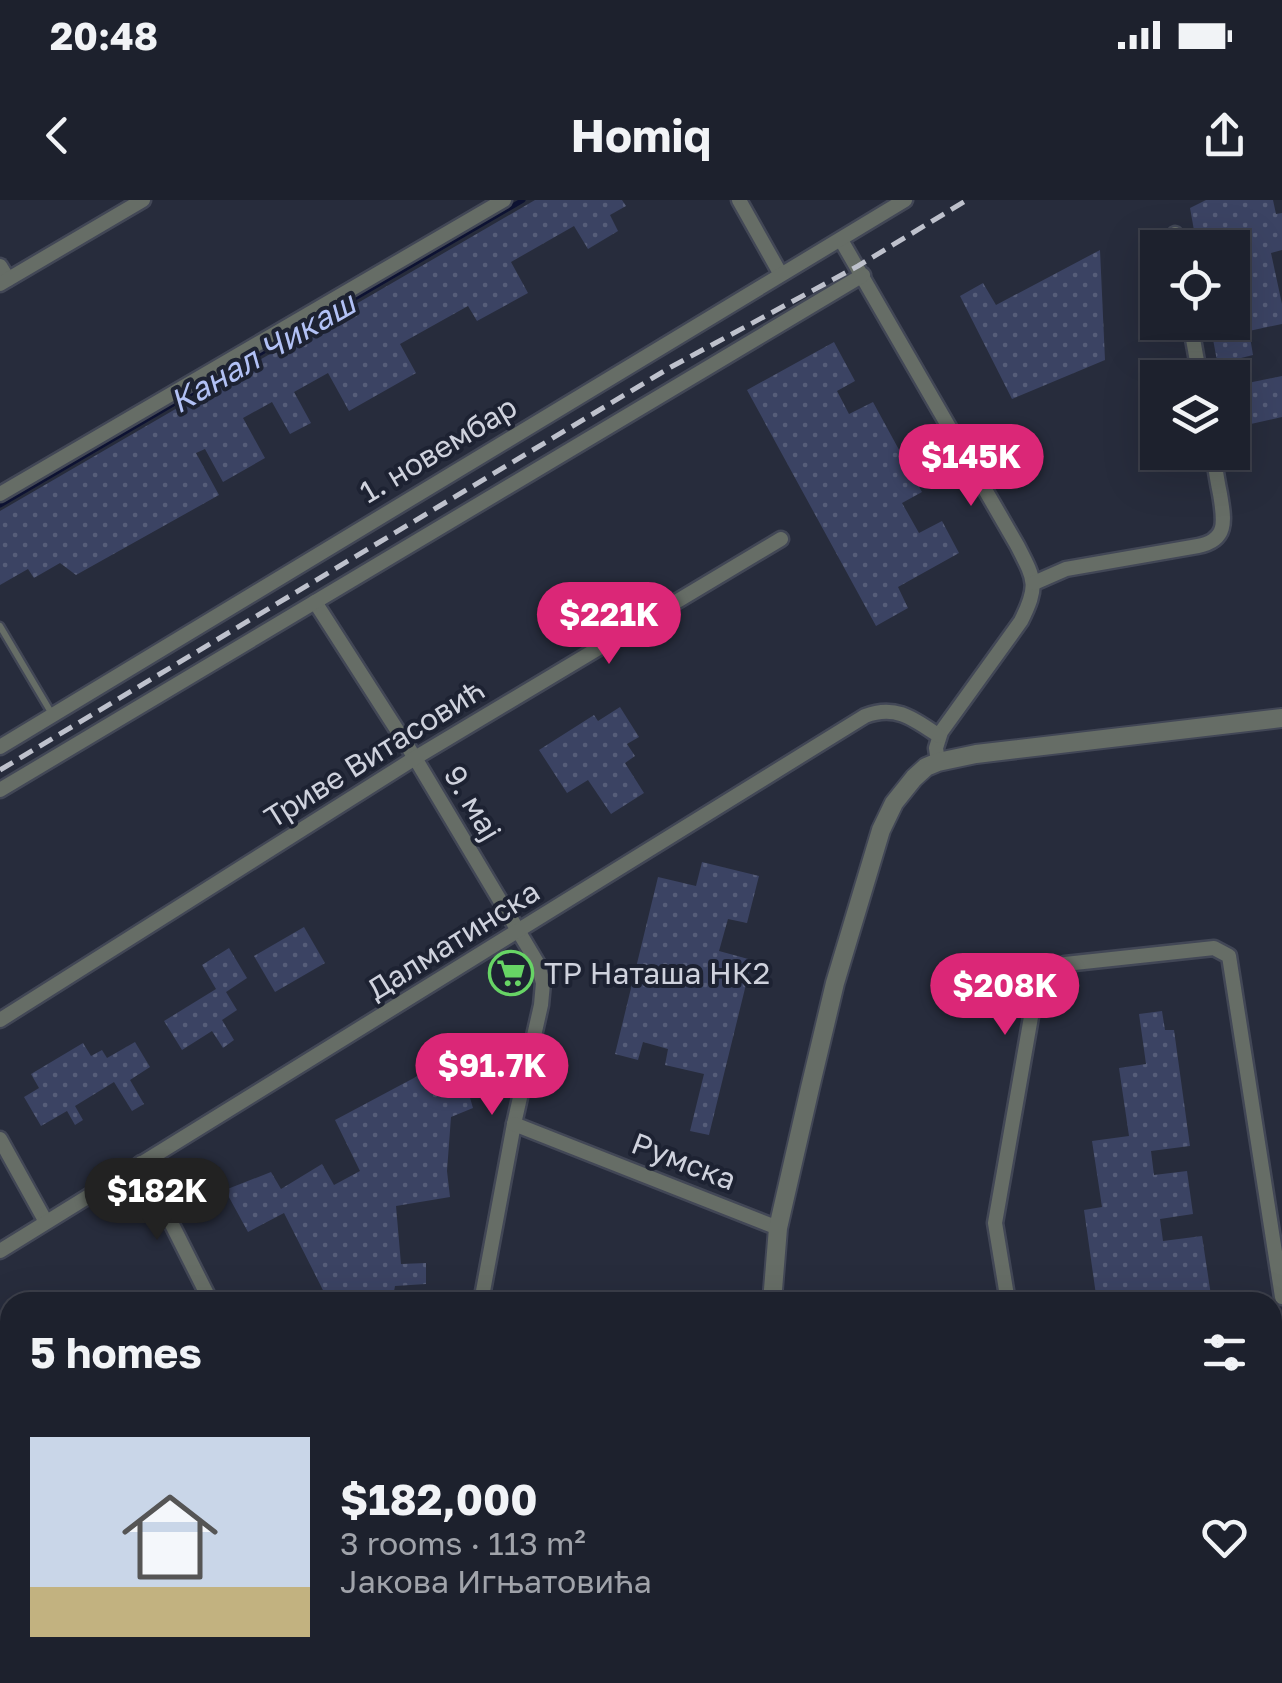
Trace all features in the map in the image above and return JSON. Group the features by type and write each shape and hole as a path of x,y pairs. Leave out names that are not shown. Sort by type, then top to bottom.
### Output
{"street":[{"path":"2,276 143,200"},
{"path":"0,494 504,200"},
{"path":"739,200 780,273"},
{"name":"1. новембар","path":"0,746 905,200"},
{"path":"842,240 1017,545 1034,583 1021,621 939,736 938,762"},
{"path":"0,790 863,275"},
{"path":"1034,583 1066,569 1198,546 1216,539 1224,518 1215,470"},
{"name":"Триве Витасовић","path":"0,1020 415,758 781,539"},
{"name":"9. мај","path":"315,602 415,758 538,964 543,982 542,1004 514,1124 484,1292"},
{"name":"Далматинска","path":"0,1251 865,716 882,711 901,712 939,736"},
{"path":"773,1292 778,1228 835,983 880,830 894,803 914,778 938,762 976,754 1282,718"},
{"path":"1006,1292 995,1223 1035,994 1046,974 1065,964 1214,948 1228,956 1281,1292"},
{"name":"Румска","path":"514,1124 778,1228"},
{"path":"0,1139 46,1222"},
{"path":"141,1163 206,1292"}],"lane":[{"path":"0,626 53,715"}],"green space":[{"path":"535,200 622,200 626,206 610,215 618,231 588,249 574,226 511,262 528,293 477,321 468,306 400,344 416,373 349,411 328,373 294,392 311,423 290,434 272,402 243,418 265,458 223,482 205,449 196,453 219,495 76,575 60,563 34,578 28,569 0,585 0,511"},
{"path":"1206,200 1273,200 1276,214 1282,213 1282,250 1271,253 1282,304 1282,324 1250,331 1250,230 1194,230 1190,208"},
{"path":"1100,250 1105,360 1012,399 960,296 983,283 996,305"},
{"path":"1250,337 1253,355 1217,360 1213,340"},
{"path":"834,342 855,381 837,391 849,414 873,402 922,492 902,503 919,533 942,521 959,553 898,587 908,608 876,626 747,390"},
{"path":"1282,376 1282,417 1250,424 1250,383"},
{"path":"620,707 639,737 627,744 635,756 625,763 644,793 611,814 588,780 567,793 539,750 594,715 598,721"},
{"path":"702,862 759,876 747,923 728,919 719,951 752,960 709,1135 690,1131 704,1074 665,1065 668,1049 643,1042 638,1060 615,1054 658,877 696,886"},
{"path":"304,927 325,963 275,992 254,956"},
{"path":"229,948 247,978 226,992 237,1010 222,1020 234,1040 223,1048 212,1031 182,1050 164,1021 216,989 202,965"},
{"path":"1162,1011 1165,1030 1174,1030 1190,1146 1151,1151 1154,1175 1187,1171 1193,1214 1160,1219 1163,1241 1202,1236 1210,1292 1096,1292 1084,1210 1102,1207 1092,1141 1129,1136 1119,1068 1146,1064 1139,1014"},
{"path":"135,1042 150,1067 130,1080 144,1104 132,1111 114,1082 75,1106 83,1120 75,1125 67,1111 41,1126 24,1097 39,1088 31,1074 83,1043 91,1056 102,1050 107,1058"},
{"path":"461,1067 473,1108 451,1117 447,1171 450,1197 396,1206 401,1264 426,1263 426,1284 395,1286 394,1292 324,1292 284,1213 248,1232 225,1190 271,1172 281,1189 322,1164 334,1185 360,1171 335,1120 427,1071 433,1082"}],"waterway":[{"name":"Канал Чикаш","path":"0,505 523,200"}],"railway":[{"path":"0,770 671,367 858,266 967,200"}],"place":[{"name":"ТР Наташа НК2","path":"511,973"}]}
